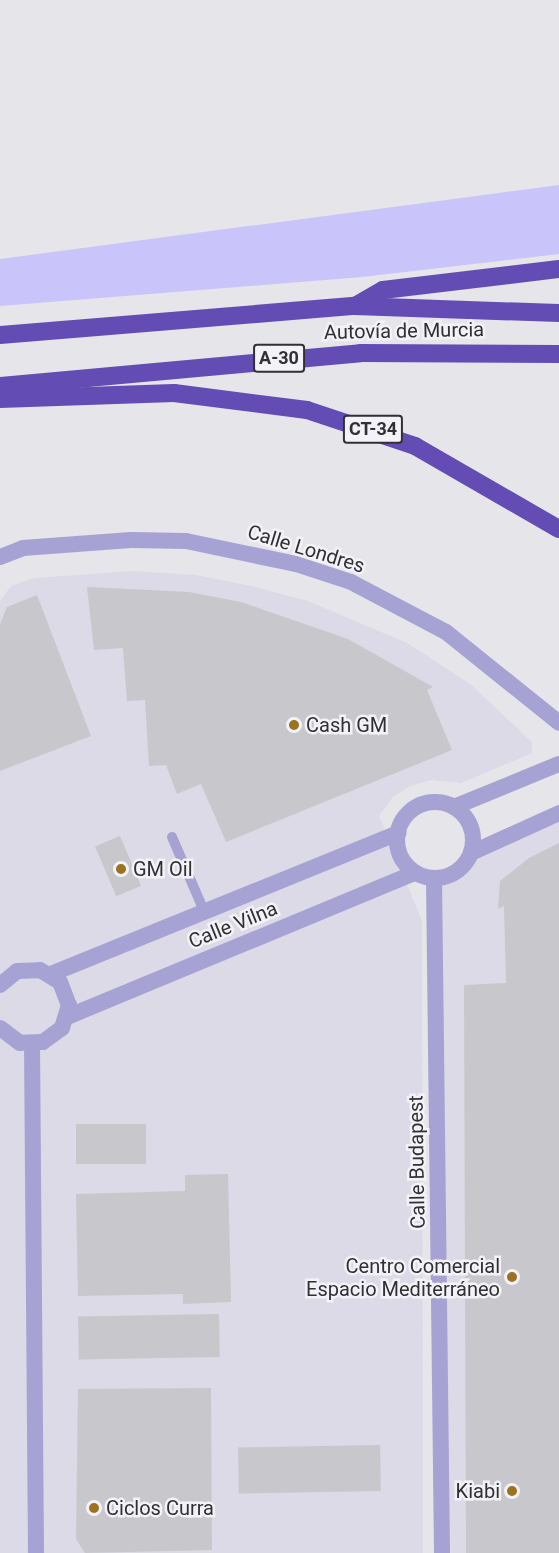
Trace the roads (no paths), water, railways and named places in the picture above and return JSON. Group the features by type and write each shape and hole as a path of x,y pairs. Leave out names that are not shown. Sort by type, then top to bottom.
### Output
{"highway":[{"path":"355,306 382,290 559,269"},
{"name":"Autovía de Murcia","path":"0,335 355,306 559,313"},
{"name":"Autovía de Murcia","path":"0,386 360,353 559,354"},
{"name":"CT-34","path":"0,399 174,393 308,410 415,446 559,529"}],"street":[{"name":"Calle Londres","path":"0,556 23,548 131,540 186,542 296,564 351,582 446,632 559,723"},
{"path":"559,764 454,807 431,802 420,806 406,817 398,833 401,855 415,873 434,878 460,869 471,853 559,813"},
{"path":"454,807 470,827 471,853"},
{"name":"Calle Vilna","path":"51,974 398,833"},
{"name":"Calle Vilna","path":"67,1017 415,873"},
{"name":"Calle Budapest","path":"434,878 442,1553"},
{"path":"0,1028 10,1038 32,1044 54,1036 67,1017 66,993 51,974 28,969 2,979"},
{"path":"32,1044 36,1553"}],"lane":[{"path":"172,837 204,911"}],"place":[{"name":"Cash GM","path":"294,725"},
{"name":"GM Oil","path":"121,869"},
{"name":"Centro Comercial Espacio Mediterráneo","path":"512,1277"},
{"name":"Kiabi","path":"512,1491"},
{"name":"Ciclos Curra","path":"94,1508"}]}
